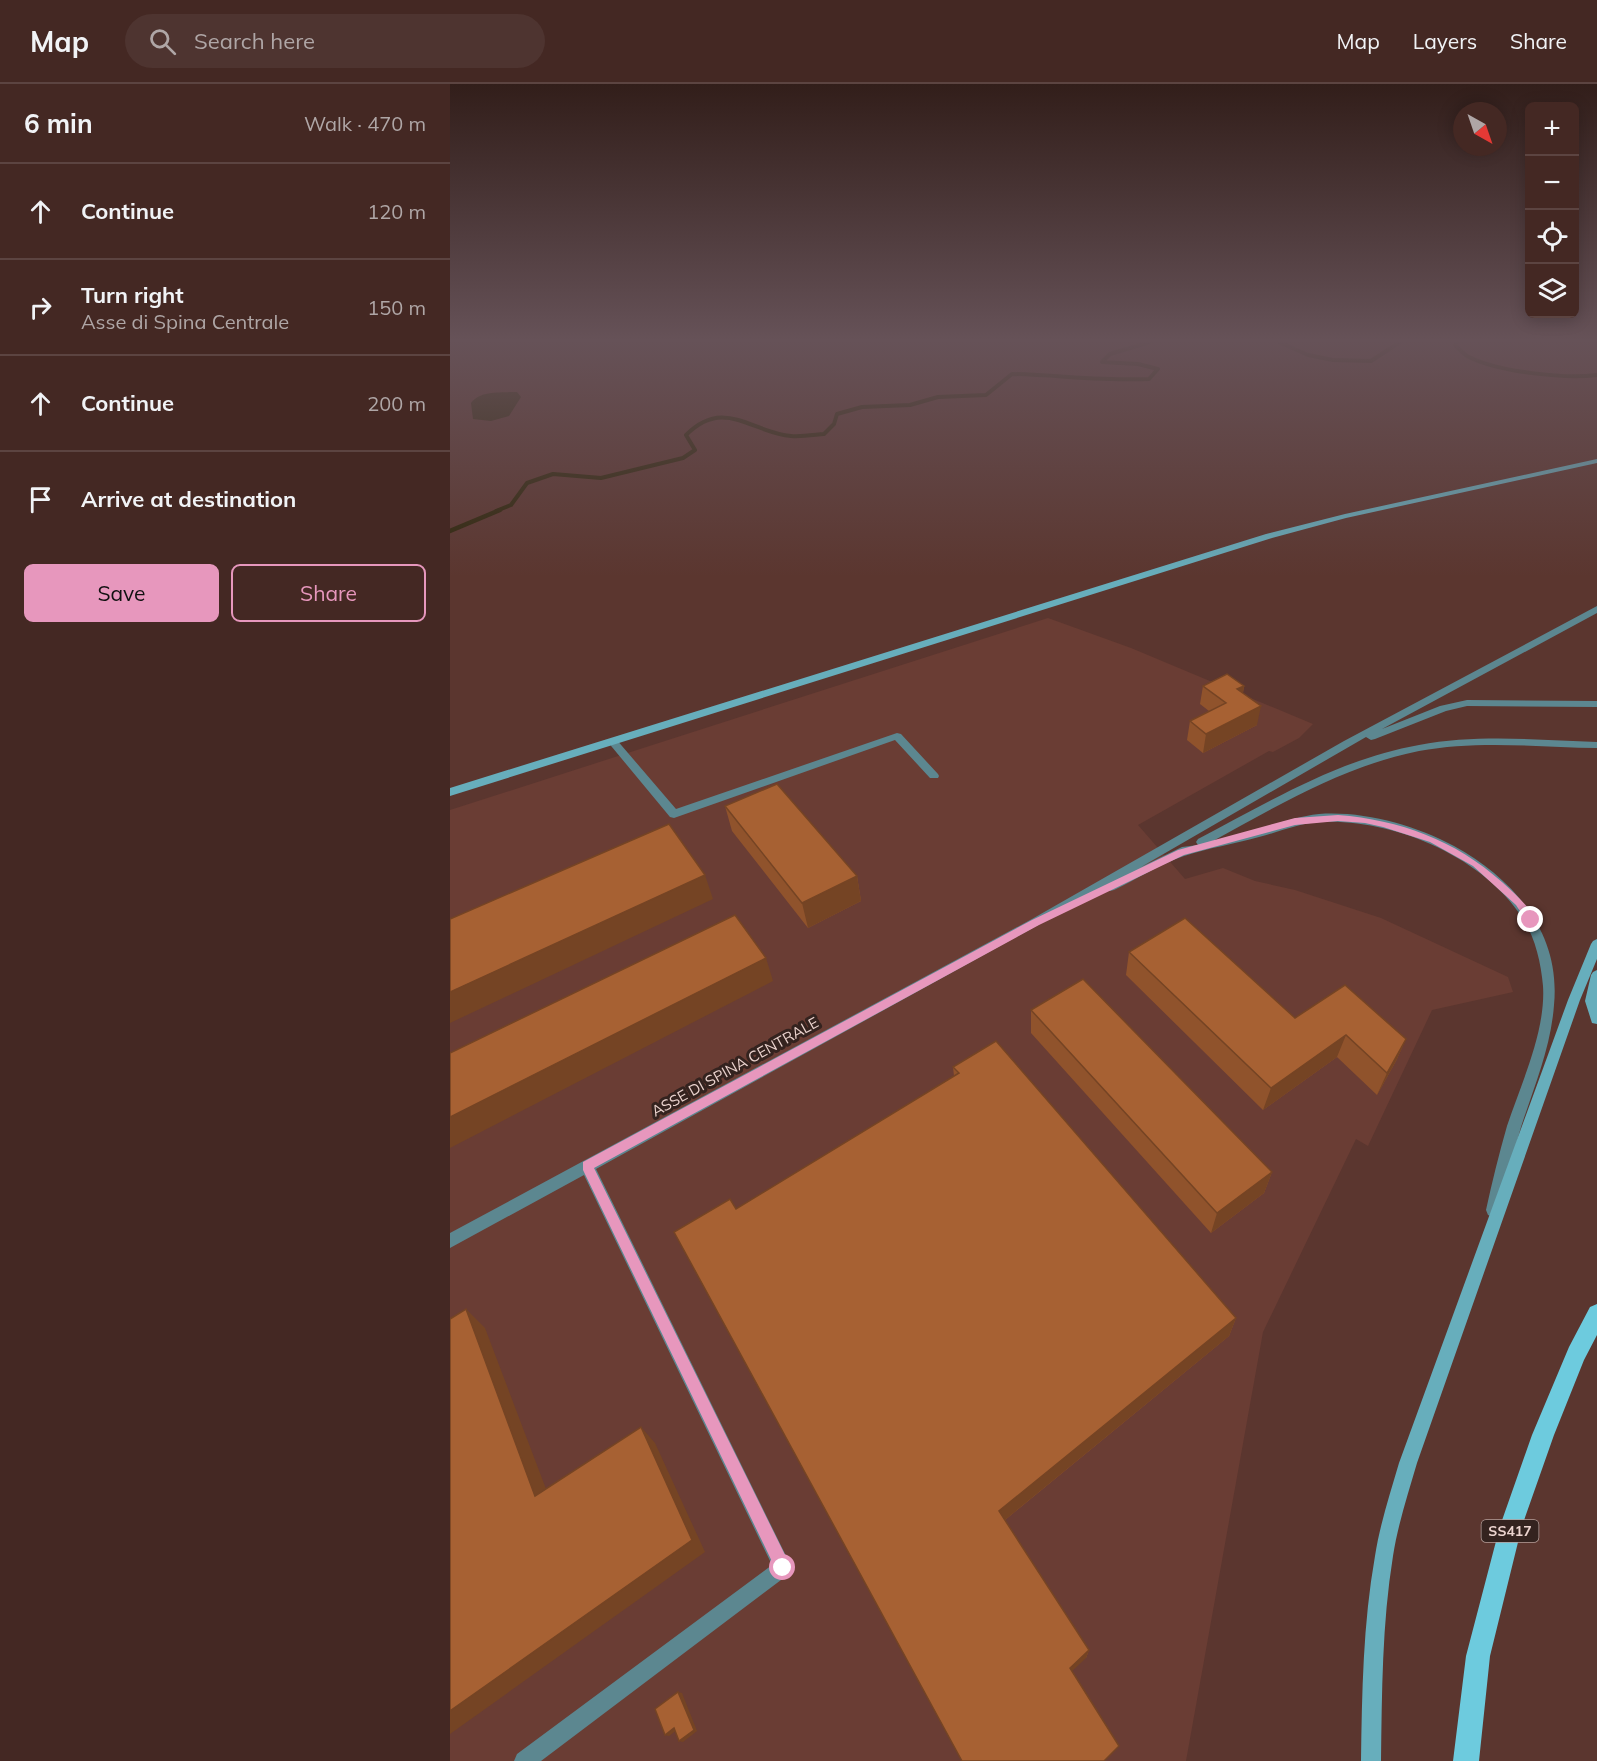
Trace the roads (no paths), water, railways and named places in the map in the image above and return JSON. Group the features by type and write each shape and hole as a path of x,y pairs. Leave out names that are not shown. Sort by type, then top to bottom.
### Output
{"main road":[{"path":"450,792 1269,536 1345,516 1597,461"},
{"path":"1371,1761 1374,1653 1380,1586 1390,1525 1408,1463 1574,1000 1597,944"},
{"path":"1597,975 1591,1001 1597,1019"},
{"name":"SS417","path":"1466,1761 1478,1656 1511,1526 1543,1436 1576,1354 1597,1314"}],"street":[{"path":"1036,922 1348,743 1597,609"},
{"path":"1348,743 1377,736 1443,708 1467,703 1597,704"},
{"path":"612,741 674,814 897,736 934,776"},
{"path":"1036,922 1181,853 1327,776 1398,752 1446,745 1597,745"},
{"path":"1181,853 1295,822 1338,818 1365,820 1414,832 1455,851 1476,864 1519,903 1531,920 1541,943 1548,968 1549,990 1530,1086 1509,1144 1482,1258"},
{"name":"ASSE DI SPINA CENTRALE","path":"450,1241 1036,922"},
{"path":"524,1761 783,1568 587,1166"}],"waterway":[{"path":"496,511 511,505 527,483 553,474 601,478 683,458 695,450 686,435 700,424 710,420"},
{"path":"738,420 791,436 824,434 835,420"},
{"path":"450,531 500,510"}]}
